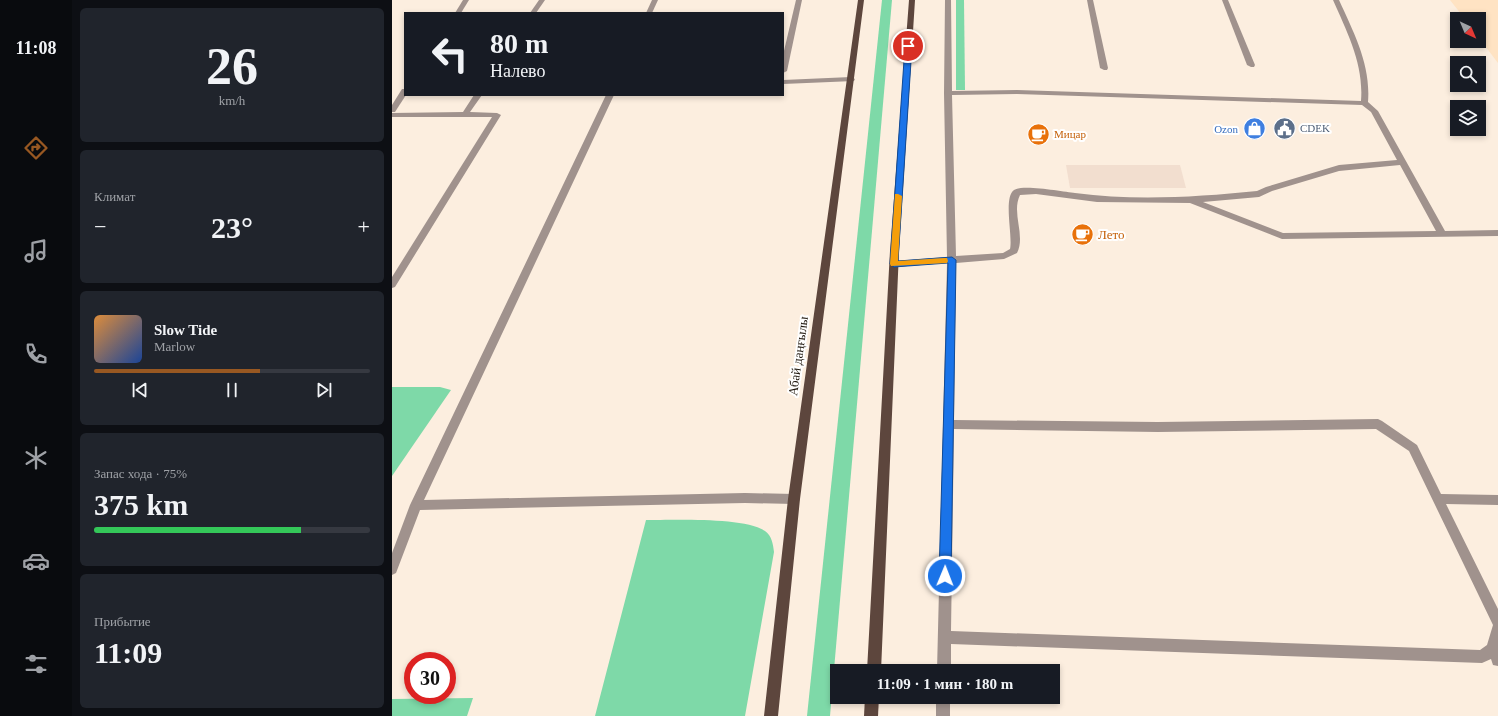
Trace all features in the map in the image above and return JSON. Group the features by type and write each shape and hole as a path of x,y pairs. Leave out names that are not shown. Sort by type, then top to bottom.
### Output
{"main road":[{"name":"Абай даңғылы","path":"771,716 794,498 861,0"},
{"path":"874,664 894,264 902,123 912,0"},
{"path":"871,716 872,704"}],"street":[{"path":"459,12 466,0"},
{"path":"534,12 542,0"},
{"path":"649,12 655,0"},
{"path":"784,67 799,0"},
{"path":"944,664 952,260 948,93 948,0"},
{"path":"1090,0 1104,68"},
{"path":"1225,0 1251,65"},
{"path":"1336,0 1363,68 1367,90 1364,103"},
{"path":"784,82 851,79"},
{"path":"392,110 404,92"},
{"path":"948,93 1017,92 1364,103 1374,111 1442,234"},
{"path":"465,114 477,96"},
{"path":"392,569 416,505 610,96"},
{"path":"392,115 497,115 392,285"},
{"path":"894,264 1004,256 1014,251 1017,244 1013,198 1017,192 1036,191 1097,200 1192,200 1259,194 1269,189 1339,168 1402,162"},
{"path":"1192,200 1282,236 1498,233"},
{"path":"948,424 1158,427 1378,424 1413,448 1498,622"},
{"path":"416,505 794,498"},
{"path":"1438,499 1498,500"},
{"path":"944,637 1482,657 1495,654 1498,627"},
{"path":"943,704 943,716"}],"shaded area":[{"path":"1450,0 1498,0 1498,63 1486,47 1486,12 1459,12"},
{"path":"1066,165 1180,165 1186,188 1070,188"}],"green space":[{"path":"882,0 892,0 835,664 830,664 830,716 807,716"},
{"path":"956,0 964,0 965,90 956,90"},
{"path":"392,387 440,387 451,390 392,476"},
{"path":"646,520 708,520 742,523 765,531 771,538 774,552 745,716 595,716"},
{"path":"456,698 473,698 467,716 392,716 392,699 404,699 404,704 456,704"}],"slow traffic":[{"path":"898,196 894,264 944,261"}],"place":[{"name":"CDEK","path":"1284,128"},
{"name":"Ozon","path":"1254,129"},
{"name":"Мицар","path":"1039,134"},
{"name":"Лето","path":"1083,234"}],"route":[{"path":"908,46 894,264 952,260 945,576"}]}
